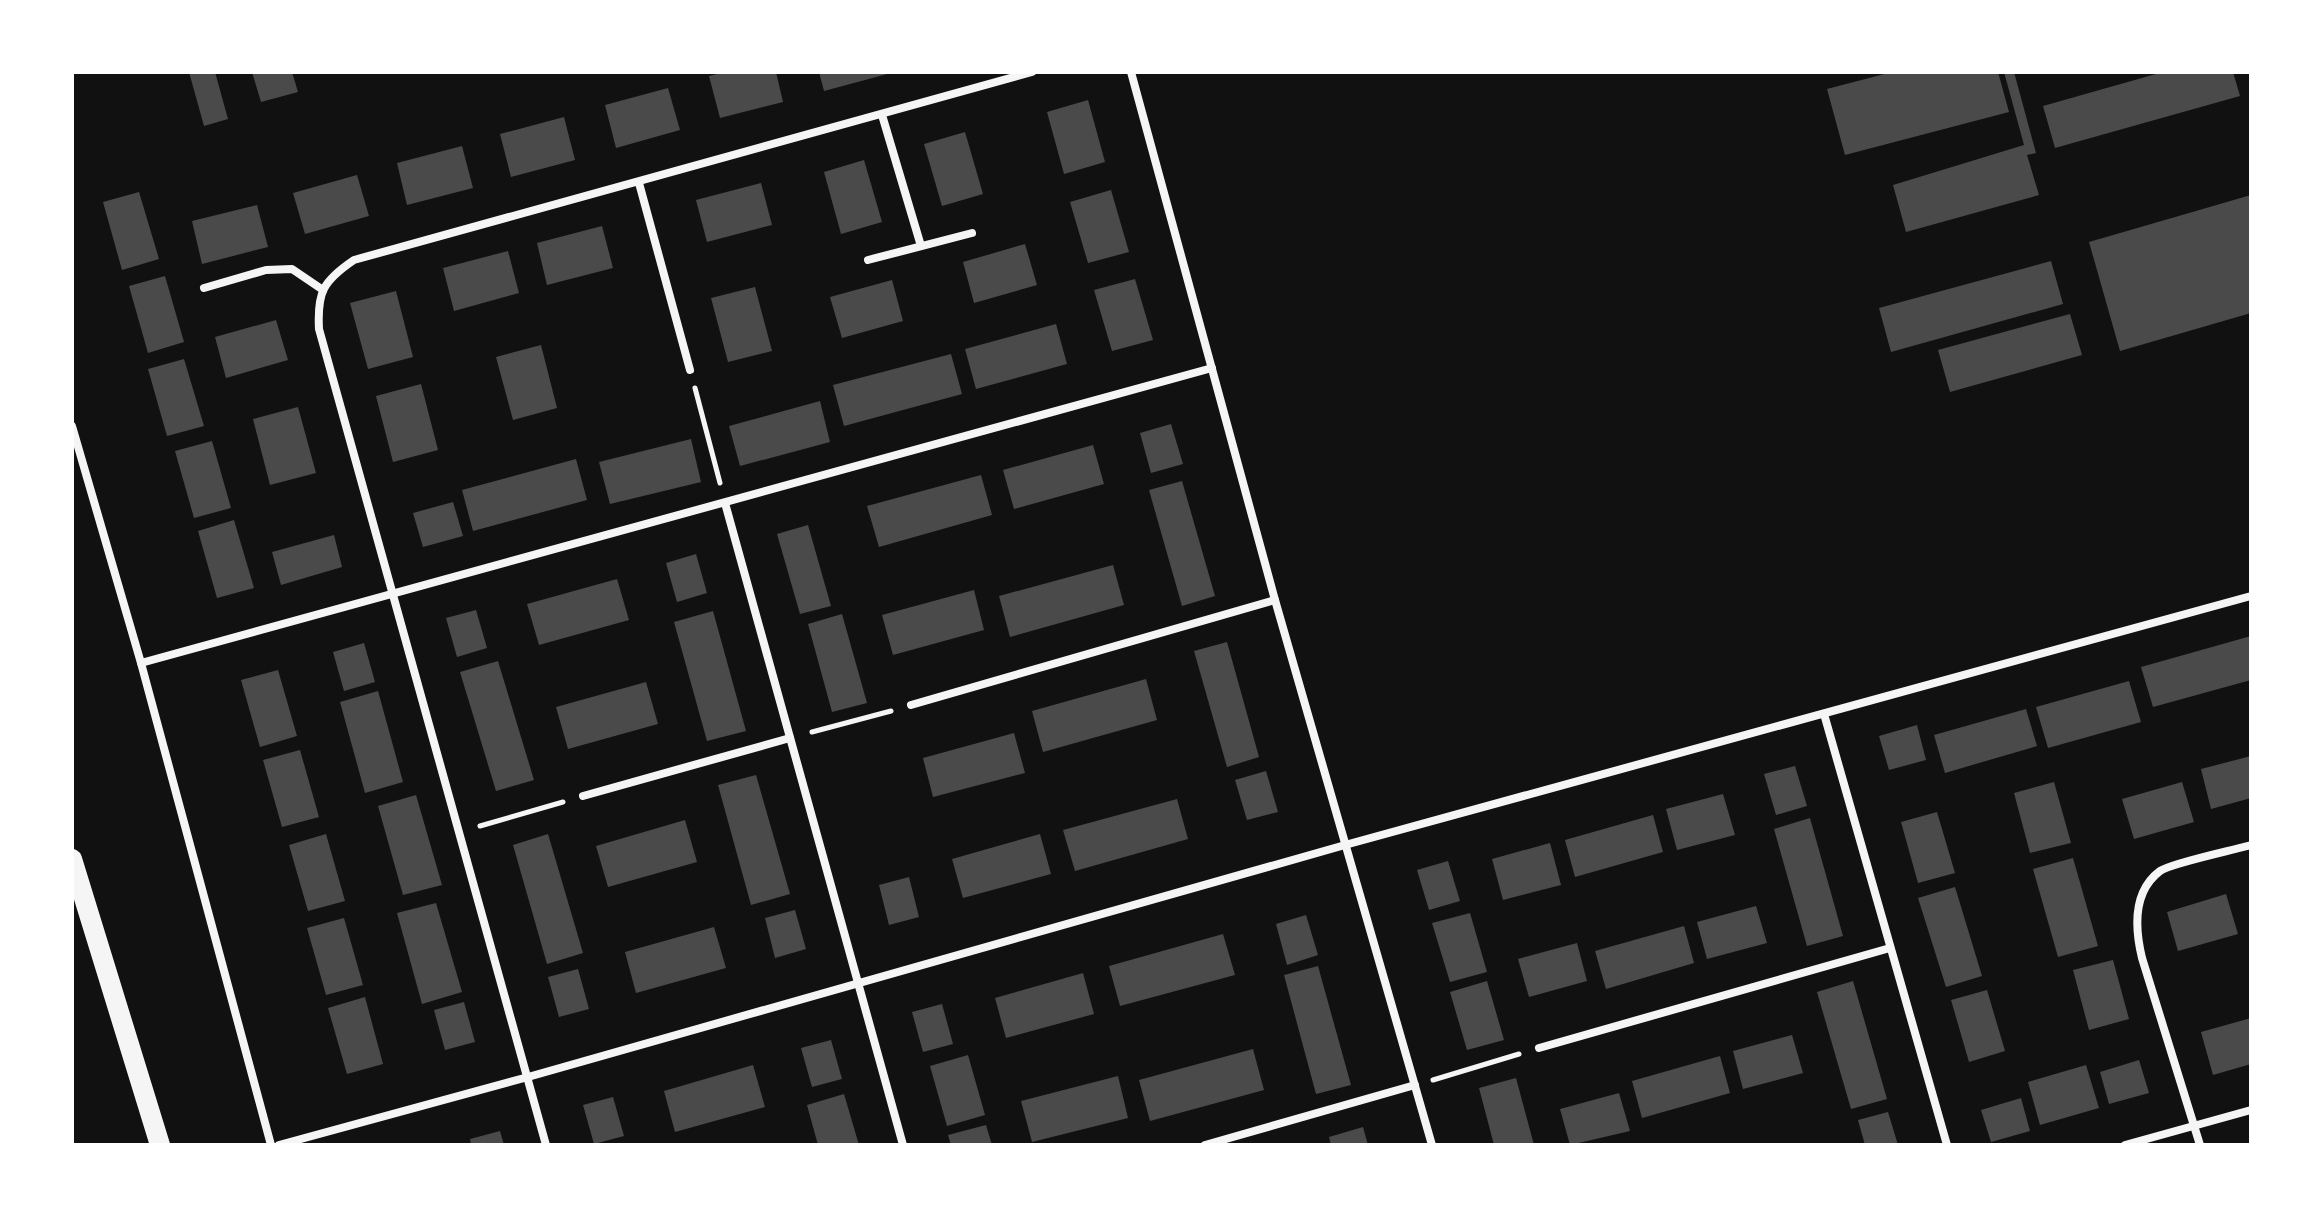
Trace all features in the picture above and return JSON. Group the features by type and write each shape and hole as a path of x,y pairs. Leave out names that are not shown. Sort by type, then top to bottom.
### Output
{"main road":[{"path":"72,859 160,1145"}],"street":[{"path":"546,1145 319,329 318,308 323,290 333,275 354,260 1032,72"},
{"path":"1131,72 1275,600 1432,1145"},
{"path":"882,115 921,246"},
{"path":"639,183 690,370"},
{"path":"868,260 972,233"},
{"path":"204,288 266,270 292,269 323,290"},
{"path":"141,663 1212,368"},
{"path":"72,426 141,663 271,1145"},
{"path":"725,503 903,1145"},
{"path":"279,1145 860,984 1345,845 2251,596"},
{"path":"911,705 1275,600"},
{"path":"1824,714 1947,1145"},
{"path":"583,796 790,738"},
{"path":"2200,1145 2142,958 2135,930 2138,909 2146,887 2162,870 2251,845"},
{"path":"1539,1048 1890,948"},
{"path":"1205,1145 1415,1085"},
{"path":"2125,1145 2251,1110"}],"path":[{"path":"690,370 725,503"},
{"path":"790,738 911,705"},
{"path":"459,832 583,796"},
{"path":"1415,1085 1539,1048"}],"building":[{"path":"189,72 215,72 228,119 204,126"},
{"path":"252,72 292,72 298,92 261,102"},
{"path":"725,72 776,72 783,102 720,118 709,76"},
{"path":"819,72 891,72 891,73 824,91"},
{"path":"1892,72 1998,72 2009,112 1845,155 1827,89"},
{"path":"2004,72 2014,72 2036,153 2027,155 2039,195 1906,232 1893,185 2024,145"},
{"path":"2163,72 2233,72 2240,96 2055,148 2043,106"},
{"path":"668,88 680,130 616,148 605,105"},
{"path":"1088,100 1105,162 1064,174 1047,112"},
{"path":"564,117 575,160 511,177 500,134"},
{"path":"965,132 983,194 942,206 924,144"},
{"path":"462,146 473,188 407,205 397,163"},
{"path":"864,160 882,222 841,234 824,172"},
{"path":"357,175 369,216 305,234 293,193"},
{"path":"761,183 772,225 707,242 696,200"},
{"path":"1111,190 1129,252 1088,263 1070,202"},
{"path":"139,192 159,259 122,270 103,202"},
{"path":"2251,195 2251,313 2120,351 2089,242"},
{"path":"257,205 268,247 202,264 192,221"},
{"path":"602,226 613,268 547,285 537,243"},
{"path":"1025,244 1037,285 974,303 963,262"},
{"path":"508,251 519,293 454,311 443,268"},
{"path":"2051,261 2063,304 1891,352 1879,308"},
{"path":"165,276 184,342 148,353 129,286"},
{"path":"1135,279 1153,340 1112,351 1094,290"},
{"path":"892,280 903,321 842,338 830,297"},
{"path":"755,287 772,351 728,362 711,298"},
{"path":"396,291 413,357 368,369 350,303"},
{"path":"2070,314 2082,355 1950,392 1938,350"},
{"path":"276,320 288,360 226,378 215,337"},
{"path":"1056,324 1067,364 976,389 965,349"},
{"path":"541,345 557,408 513,420 496,357"},
{"path":"951,354 962,394 844,426 833,385"},
{"path":"184,359 204,426 167,436 148,369"},
{"path":"421,384 438,450 393,462 376,396"},
{"path":"820,401 830,442 740,466 729,426"},
{"path":"298,407 316,473 270,485 253,419"},
{"path":"1171,424 1183,464 1151,473 1140,433"},
{"path":"691,439 701,482 610,504 599,462"},
{"path":"212,441 231,508 194,518 175,451"},
{"path":"1093,445 1104,484 1014,509 1003,470"},
{"path":"576,459 587,500 473,531 462,490"},
{"path":"981,475 992,515 879,547 867,506"},
{"path":"1182,481 1215,596 1182,606 1149,490"},
{"path":"453,502 463,536 423,547 413,513"},
{"path":"234,520 254,588 217,598 198,531"},
{"path":"808,525 831,606 800,614 777,534"},
{"path":"334,535 342,567 281,585 272,552"},
{"path":"696,554 707,593 677,602 666,563"},
{"path":"1113,565 1124,605 1010,637 999,596"},
{"path":"617,579 629,620 539,645 527,604"},
{"path":"974,590 984,630 893,655 882,615"},
{"path":"476,610 487,648 457,657 446,618"},
{"path":"713,611 746,731 707,741 674,622"},
{"path":"842,614 867,703 832,712 808,624"},
{"path":"2251,636 2251,680 2153,707 2141,667"},
{"path":"1227,642 1259,757 1227,767 1194,651"},
{"path":"364,643 375,682 344,691 333,652"},
{"path":"498,661 534,780 496,791 460,672"},
{"path":"278,670 297,736 260,747 241,680"},
{"path":"1146,679 1157,720 1043,752 1032,711"},
{"path":"2129,681 2141,722 2048,748 2036,707"},
{"path":"646,682 658,724 568,749 556,707"},
{"path":"378,691 403,782 365,793 340,702"},
{"path":"2026,709 2037,746 1945,773 1934,735"},
{"path":"1917,725 1926,760 1889,770 1879,736"},
{"path":"1014,733 1025,773 933,797 923,758"},
{"path":"300,750 319,817 282,827 263,760"},
{"path":"2251,756 2251,798 2211,809 2201,769"},
{"path":"1795,766 1807,806 1776,815 1764,774"},
{"path":"1266,771 1278,812 1247,820 1235,780"},
{"path":"756,775 790,894 751,905 718,785"},
{"path":"2054,782 2071,843 2030,853 2014,793"},
{"path":"2182,782 2194,822 2134,839 2122,799"},
{"path":"1723,794 1735,835 1677,850 1666,809"},
{"path":"416,795 442,885 403,895 378,806"},
{"path":"1177,799 1188,839 1075,871 1063,830"},
{"path":"1937,812 1955,873 1918,883 1901,822"},
{"path":"1653,815 1663,852 1575,877 1565,840"},
{"path":"1810,818 1843,936 1807,946 1774,829"},
{"path":"685,820 697,862 608,887 596,846"},
{"path":"326,834 345,901 308,911 289,845"},
{"path":"548,834 583,953 547,964 513,845"},
{"path":"1040,834 1051,874 963,898 952,859"},
{"path":"1550,843 1561,885 1503,900 1492,859"},
{"path":"2073,858 2098,946 2058,957 2033,869"},
{"path":"1448,861 1460,901 1429,910 1417,870"},
{"path":"909,877 919,917 889,925 879,885"},
{"path":"1955,887 1982,976 1946,987 1918,898"},
{"path":"2226,894 2238,934 2178,951 2167,912"},
{"path":"436,903 462,992 422,1004 397,913"},
{"path":"1756,906 1767,943 1707,959 1697,922"},
{"path":"795,910 806,949 775,958 765,918"},
{"path":"1470,913 1487,972 1450,982 1432,923"},
{"path":"1306,915 1318,955 1287,965 1276,924"},
{"path":"344,918 363,985 326,995 307,928"},
{"path":"1684,926 1694,963 1606,989 1595,951"},
{"path":"714,927 726,968 636,993 625,952"},
{"path":"1223,934 1235,975 1120,1006 1109,966"},
{"path":"1577,943 1587,981 1529,997 1518,959"},
{"path":"2113,960 2129,1019 2089,1030 2073,970"},
{"path":"1318,966 1351,1085 1316,1094 1284,975"},
{"path":"578,969 589,1009 559,1017 548,977"},
{"path":"1083,973 1094,1014 1006,1038 995,998"},
{"path":"1487,981 1504,1040 1467,1050 1450,992"},
{"path":"1853,981 1887,1099 1851,1109 1817,992"},
{"path":"1987,990 2005,1051 1969,1062 1951,1000"},
{"path":"365,997 383,1064 347,1074 328,1008"},
{"path":"464,1002 475,1042 445,1050 434,1010"},
{"path":"942,1004 953,1044 923,1052 912,1012"},
{"path":"2251,1018 2251,1064 2213,1075 2201,1032"},
{"path":"1792,1035 1803,1073 1743,1089 1733,1051"},
{"path":"831,1040 842,1079 812,1087 801,1048"},
{"path":"1253,1049 1264,1090 1150,1121 1139,1080"},
{"path":"968,1055 985,1115 947,1126 930,1066"},
{"path":"1720,1056 1730,1093 1642,1118 1632,1081"},
{"path":"2139,1060 2149,1093 2109,1104 2100,1072"},
{"path":"753,1065 765,1107 675,1132 664,1091"},
{"path":"2086,1065 2099,1108 2040,1125 2028,1082"},
{"path":"1118,1076 1128,1118 1032,1142 1021,1101"},
{"path":"1516,1078 1534,1145 1494,1145 1479,1088"},
{"path":"1619,1093 1630,1131 1570,1145 1560,1109"},
{"path":"844,1094 859,1145 818,1145 807,1105"},
{"path":"613,1097 624,1136 594,1144 583,1105"},
{"path":"2021,1098 2030,1131 1991,1142 1981,1110"},
{"path":"1888,1112 1898,1145 1865,1145 1858,1120"},
{"path":"986,1125 992,1145 951,1145 948,1135"},
{"path":"1363,1127 1368,1145 1331,1145 1329,1137"},
{"path":"500,1131 504,1145 471,1145 470,1139"}]}
